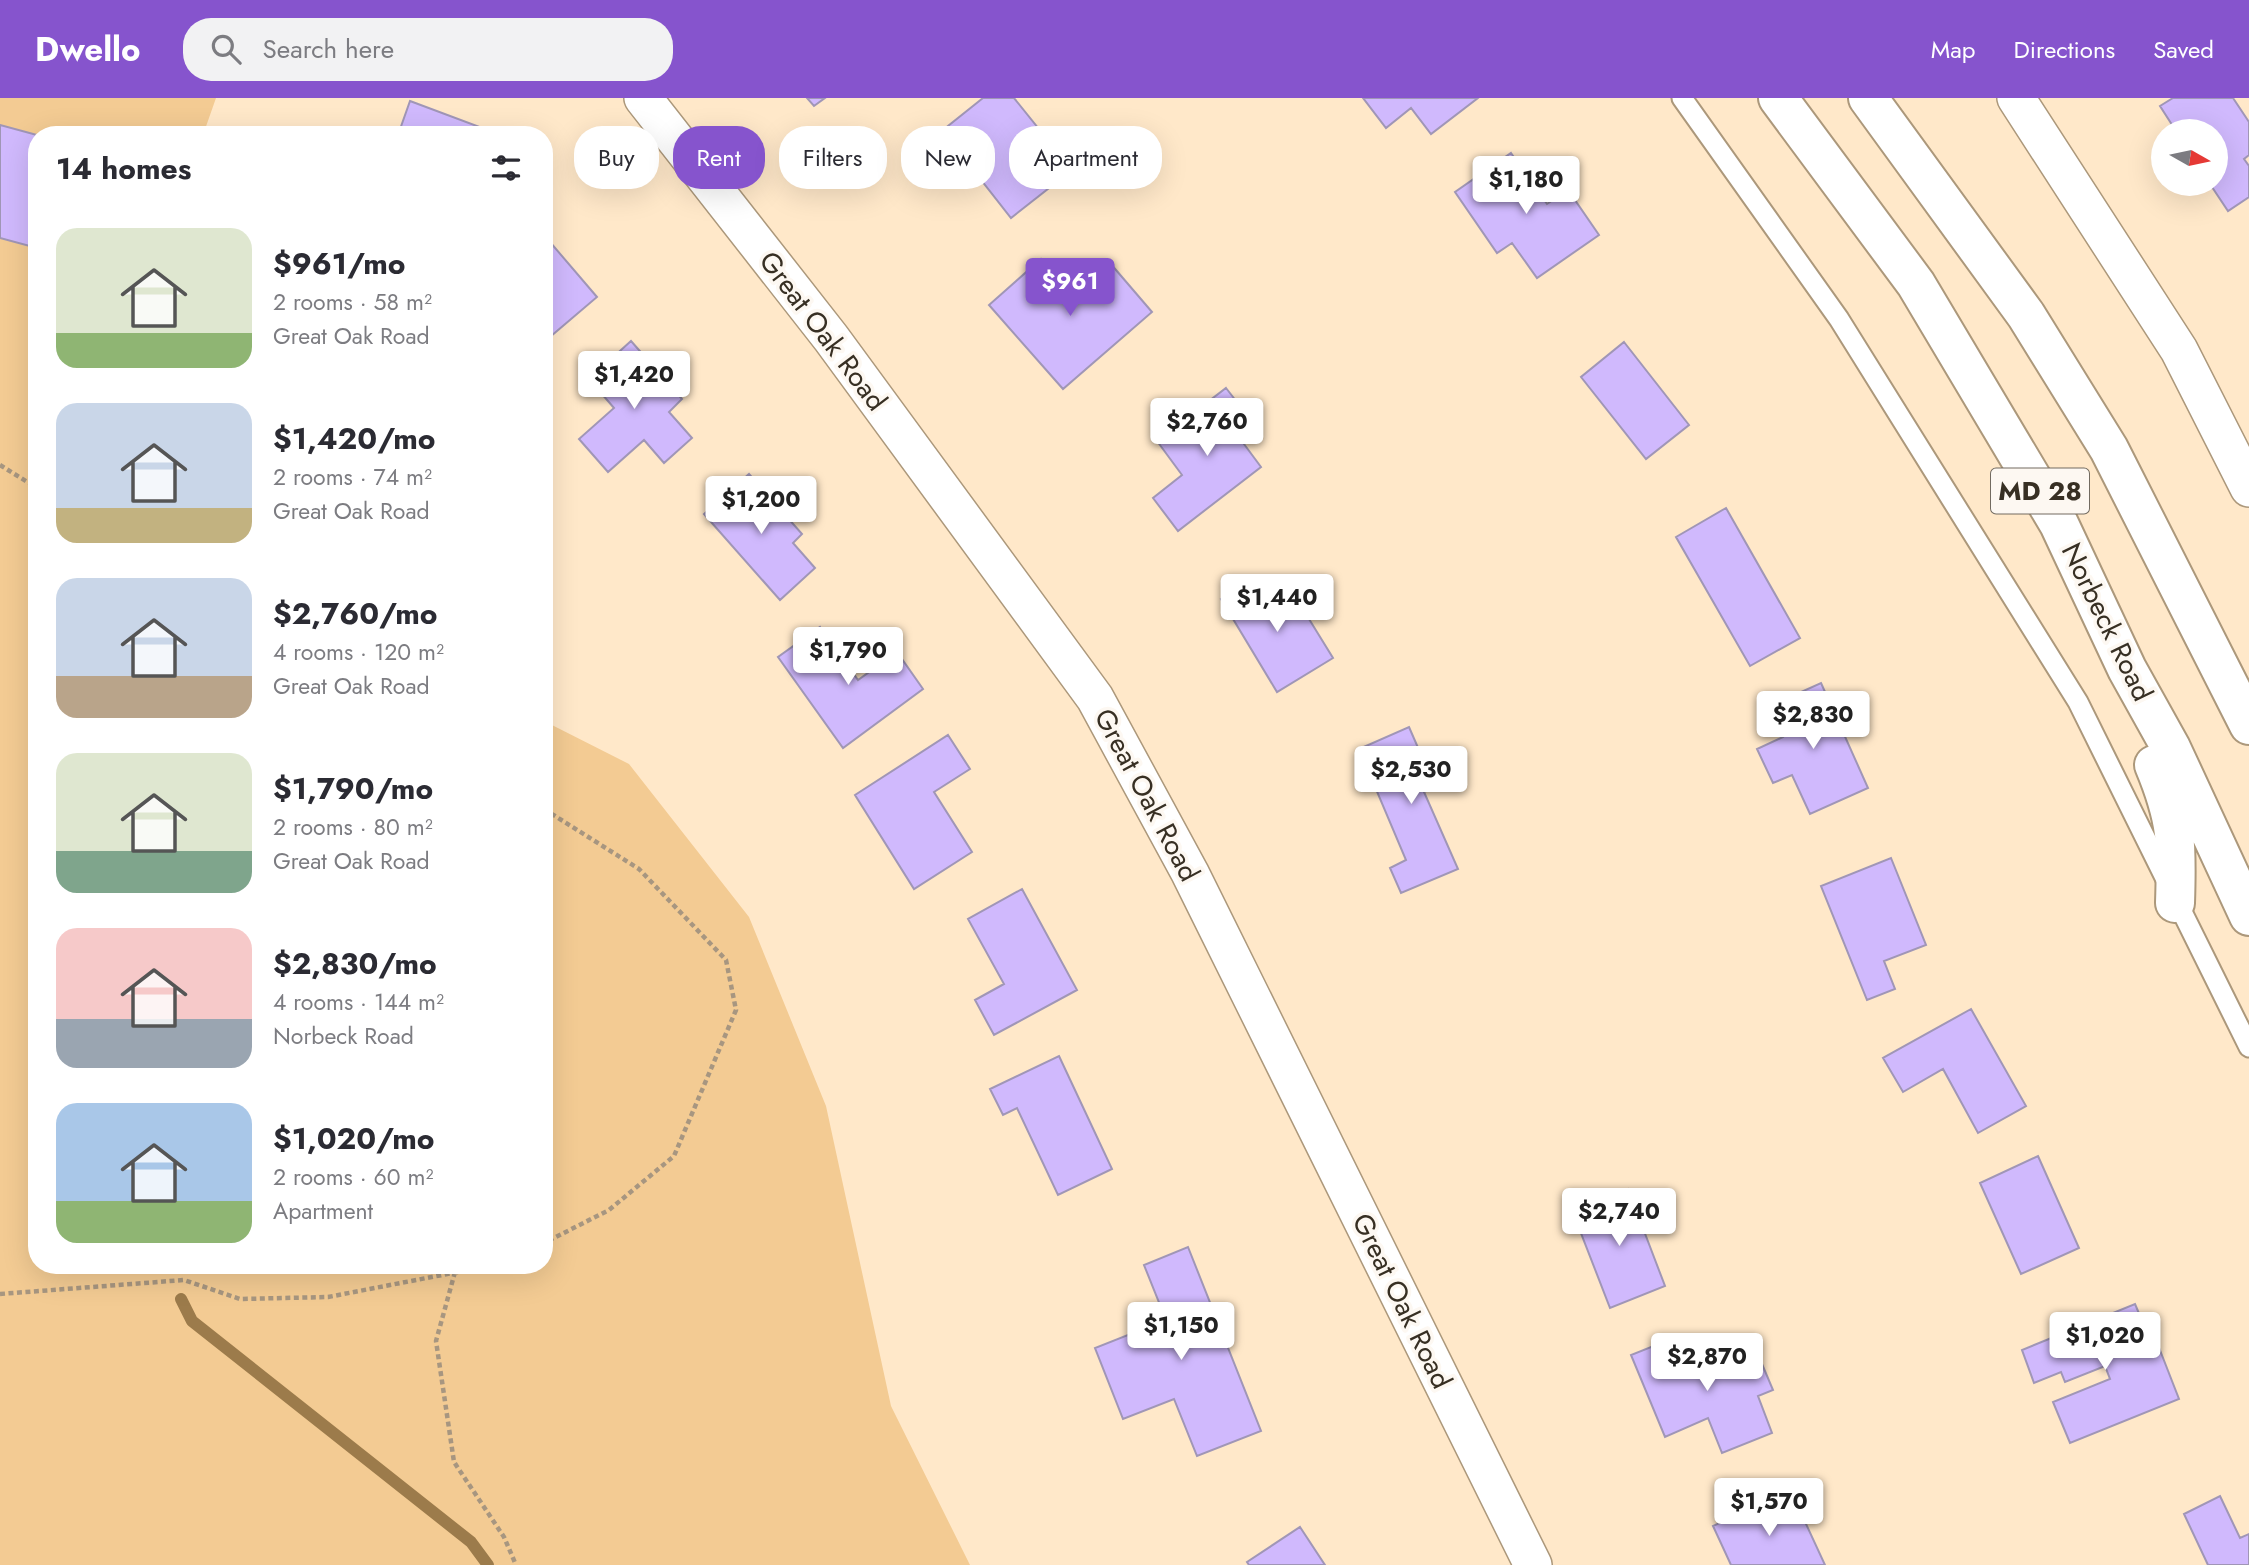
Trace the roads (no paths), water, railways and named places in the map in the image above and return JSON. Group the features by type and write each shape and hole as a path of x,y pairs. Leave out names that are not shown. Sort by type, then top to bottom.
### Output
{"main road":[{"name":"Norbeck Road","path":"1778,98 1916,284 2059,524 2127,669 2171,748 2249,916"},
{"name":"MD 28","path":"1868,98 2026,315 2109,449 2249,726"},
{"path":"2127,669 2148,752 2169,801 2177,841 2175,903"}],"street":[{"name":"Great Oak Road","path":"643,98 836,344 1095,698 1190,873 1533,1565"},
{"path":"2016,98 2179,350 2249,488"}],"lane":[{"path":"1682,98 1839,319 2078,702 2175,903 2249,1047"}],"waterway":[{"path":"181,1299 192,1321 471,1542 488,1565"}]}
